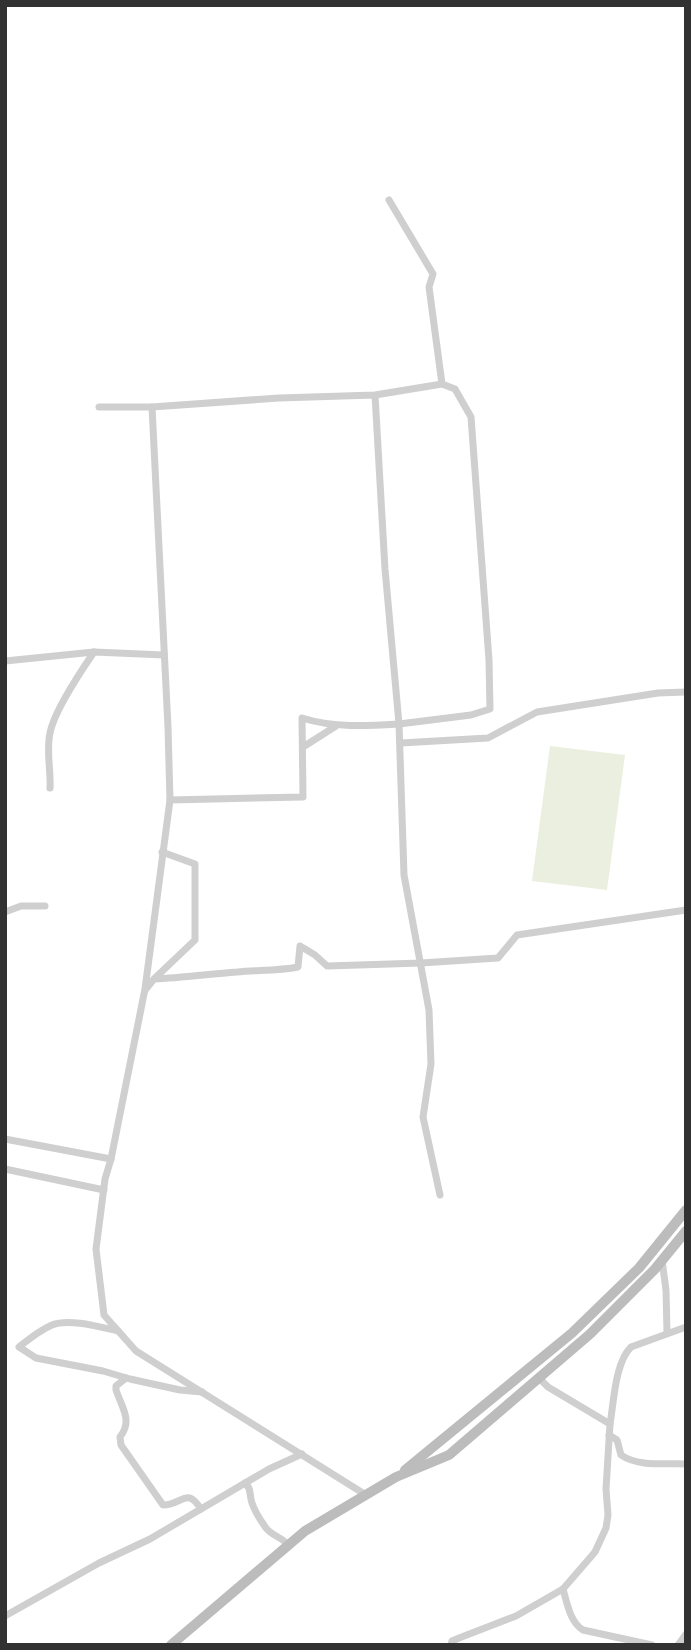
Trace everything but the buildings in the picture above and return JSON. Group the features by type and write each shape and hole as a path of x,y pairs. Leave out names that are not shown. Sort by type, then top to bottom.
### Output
{"main road":[{"path":"396,1477 572,1333 639,1268 686,1210"},
{"path":"171,1645 305,1531 396,1477 449,1455 590,1334 655,1269 686,1231"}],"street":[{"path":"389,200 433,274 429,287 442,384"},
{"path":"99,407 152,407 279,398 375,395 442,384 454,390 471,417 489,660 490,709 471,715 362,727 302,718 303,797 170,800"},
{"path":"375,395 384,569 401,743 404,875 429,1010 431,1064 423,1117 440,1195"},
{"path":"152,407 170,800 145,989 104,1190 96,1249 104,1315 136,1351 366,1494"},
{"path":"5,661 94,652 164,655"},
{"path":"50,788 50,732 65,699 94,652"},
{"path":"401,743 488,738 537,712 659,692 686,692"},
{"path":"303,747 337,725"},
{"path":"145,989 195,940 195,864 162,852"},
{"path":"5,912 21,906 45,906"},
{"path":"154,979 286,970 298,967 299,947 327,965 498,958 517,935 686,910"},
{"path":"5,1139 111,1159"},
{"path":"5,1169 104,1190"},
{"path":"662,1260 667,1333"},
{"path":"118,1331 88,1324 56,1324 19,1347 36,1358 103,1371 180,1391 202,1392"},
{"path":"451,1645 452,1641 523,1613 563,1589 595,1552 606,1528 608,1515 606,1489 610,1424 624,1353 631,1347 686,1327"},
{"path":"126,1378 116,1386 126,1418 125,1430 120,1437 121,1445 163,1505 190,1498 195,1500 201,1509"},
{"path":"539,1378 548,1387 610,1424"},
{"path":"609,1435 617,1440 621,1455 628,1459 686,1464"},
{"path":"5,1616 99,1563 150,1539 269,1469 302,1454"},
{"path":"246,1483 253,1506 266,1527 284,1539 288,1545"},
{"path":"563,1589 578,1628 652,1645"},
{"path":"678,1645 686,1634"}],"shaded area":[{"path":"550,746 625,755 607,890 532,881"}]}
